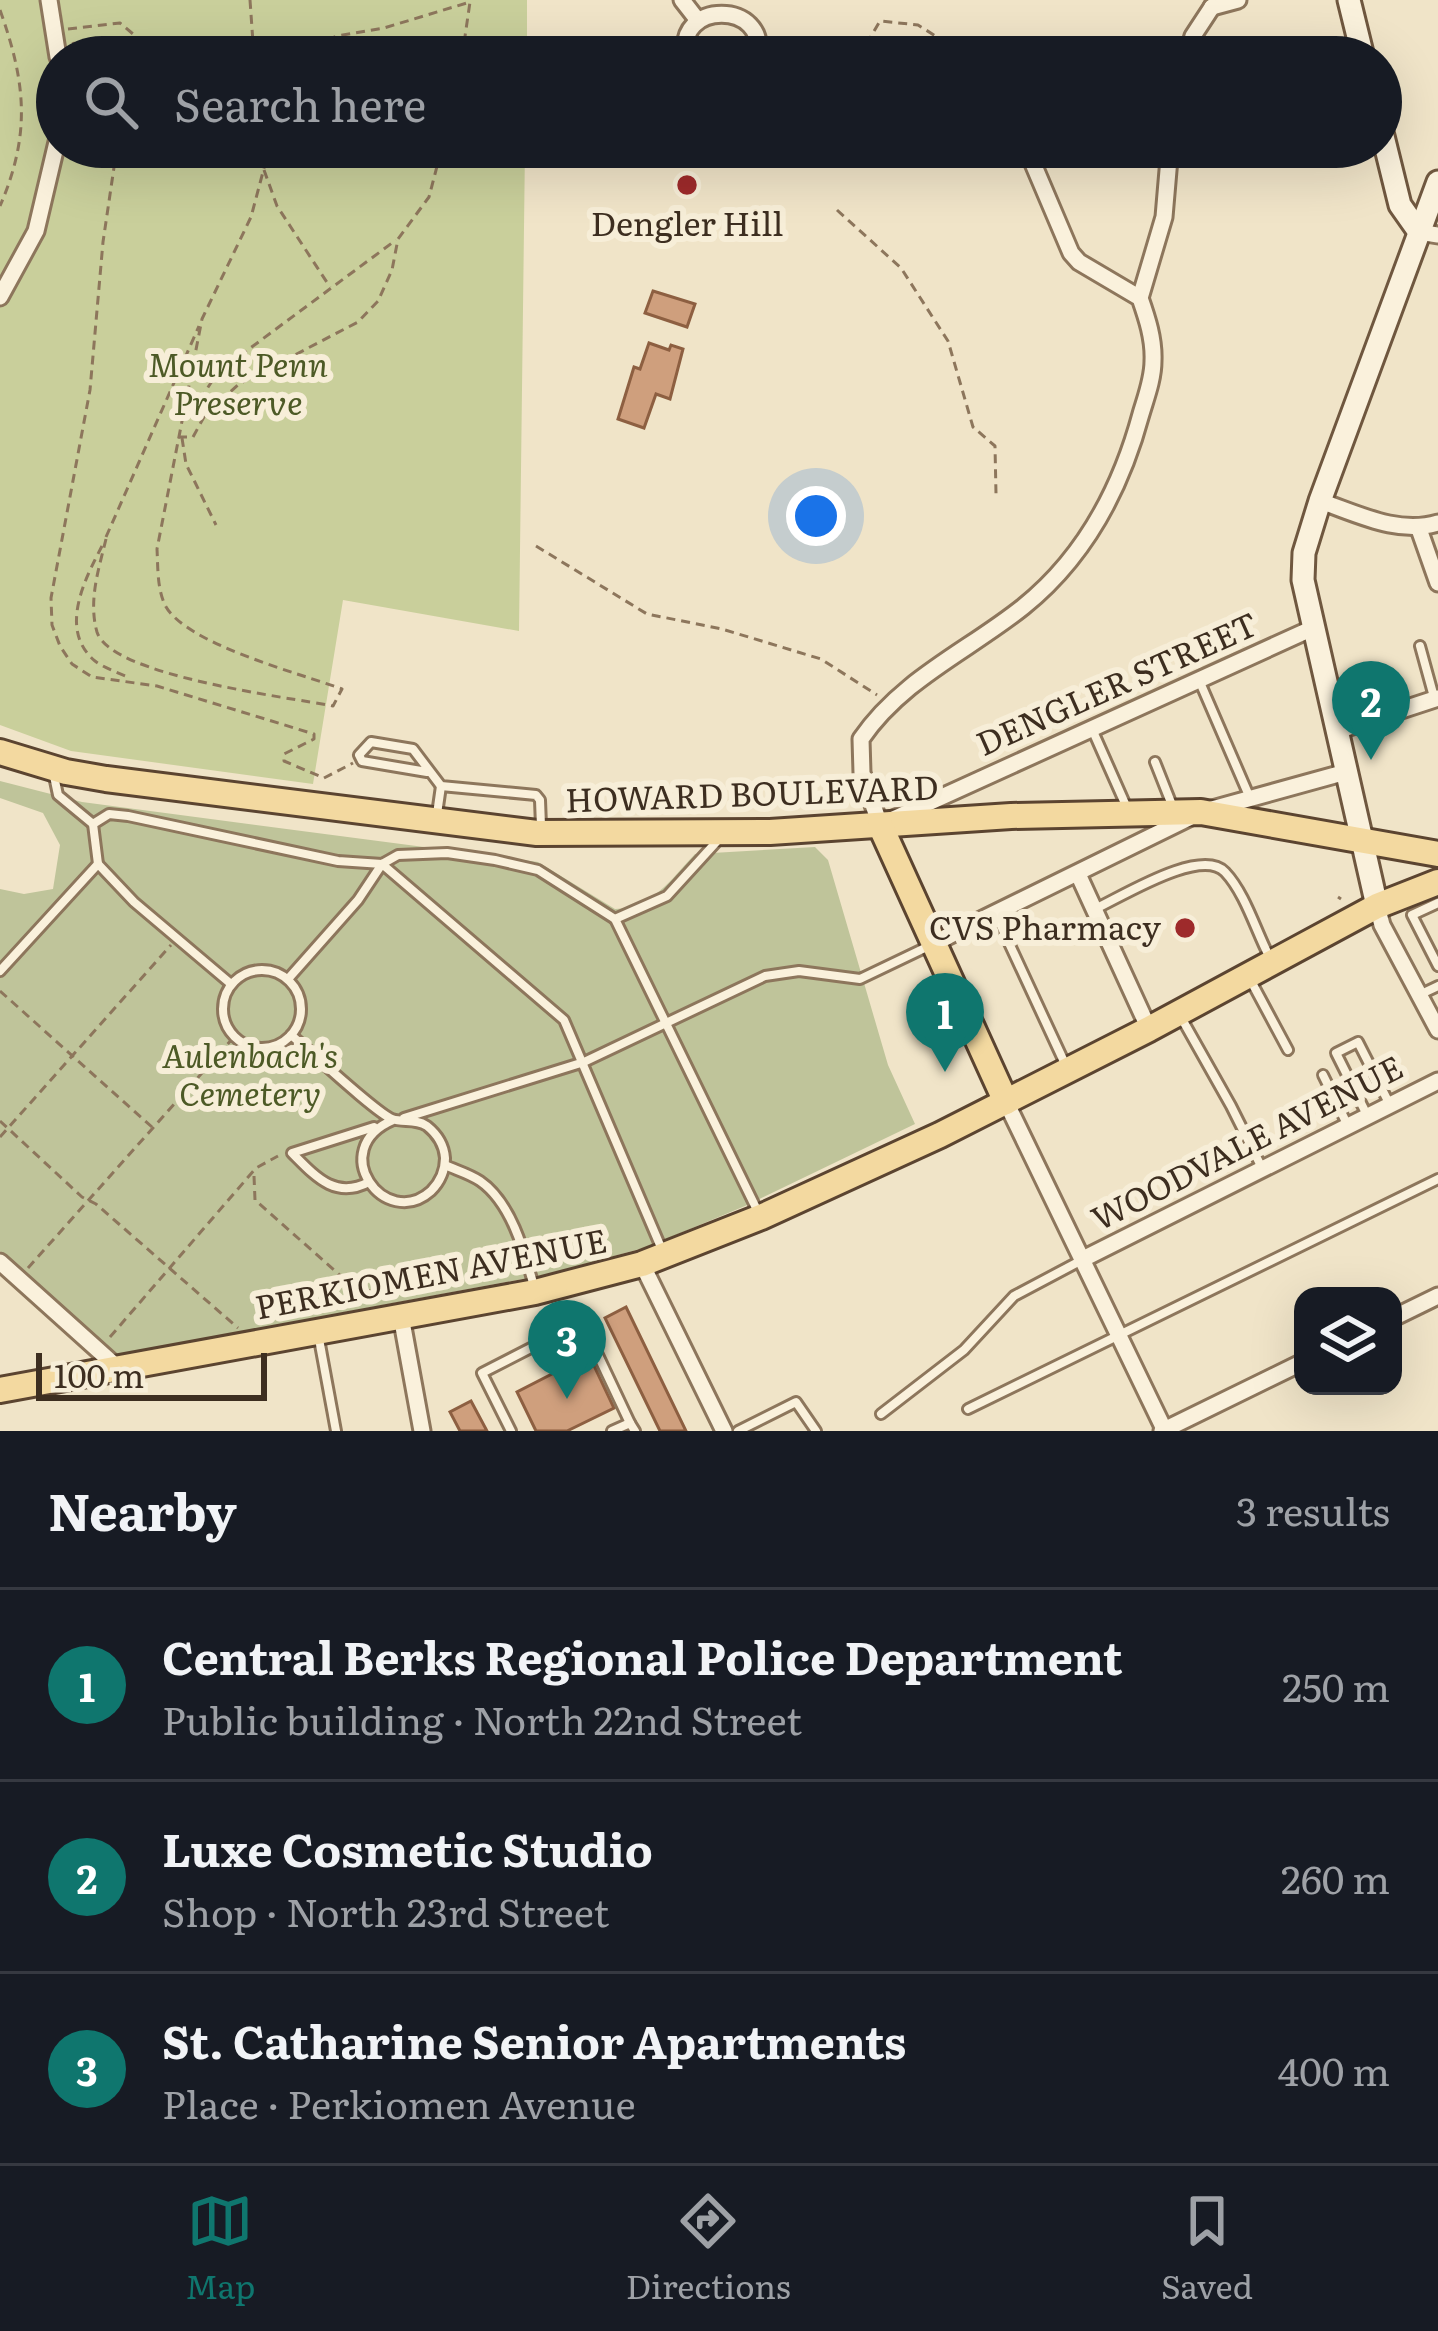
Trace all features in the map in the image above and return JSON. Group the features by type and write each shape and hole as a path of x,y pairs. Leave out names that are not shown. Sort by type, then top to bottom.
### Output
{"main road":[{"path":"1349,0 1358,36"},
{"path":"1391,168 1400,205 1428,234"},
{"path":"1377,906 1303,580 1304,553 1319,501 1428,234 1438,182"},
{"name":"HOWARD BOULEVARD","path":"0,752 53,769 542,833 723,834 1188,812 1438,854"},
{"path":"880,825 1006,1102"},
{"name":"PERKIOMEN AVENUE","path":"0,1390 535,1292 653,1260 761,1217 1006,1102 1377,906 1438,882"}],"street":[{"path":"49,0 60,36"},
{"path":"682,0 696,18"},
{"path":"1193,36 1207,3 1238,0"},
{"path":"687,36 696,18 718,7 742,12 757,36"},
{"path":"0,297 36,231 51,168"},
{"path":"1035,168 1071,254 1141,298"},
{"path":"880,825 862,773 860,739 889,703 1022,608 1064,568 1096,523 1134,439 1153,360 1141,298 1164,217 1168,168"},
{"path":"1319,501 1390,525 1419,529 1438,524"},
{"path":"1419,529 1438,583"},
{"name":"DENGLER STREET","path":"880,825 1313,628"},
{"path":"1337,731 1436,699"},
{"path":"932,944 1078,874 1188,812 1346,772"},
{"path":"1078,874 1150,1029"},
{"path":"1377,906 1382,926 1438,1030"},
{"name":"WOODVALE AVENUE","path":"1083,1259 1438,1081"},
{"path":"1006,1102 1164,1430 1294,1366"},
{"path":"653,1260 724,1431"},
{"path":"0,1262 118,1368"},
{"path":"1402,1314 1438,1296"},
{"path":"393,1318 422,1431"}],"lane":[{"path":"1420,646 1436,699"},
{"path":"1199,680 1260,822"},
{"path":"1091,728 1129,812"},
{"path":"427,772 362,761 358,755 371,742 413,749 441,786 536,795 542,833"},
{"path":"1155,762 1188,812"},
{"path":"53,769 58,795 93,824 98,864 231,984"},
{"path":"436,822 441,786"},
{"path":"93,824 109,814 128,816 338,861 382,864 553,1008 574,1038 653,1260"},
{"path":"615,919 668,896 723,834"},
{"path":"288,979 358,900 382,864 398,855 447,854 538,871 615,919 761,1217"},
{"path":"0,971 98,864"},
{"path":"1094,909 1187,866 1214,865 1235,887 1272,961"},
{"path":"1438,903 1412,915 1438,966"},
{"path":"996,915 1067,1069"},
{"path":"292,1153 584,1062 765,976 799,971 860,979 932,944"},
{"path":"265,970 288,979 301,1000 302,1013 291,1035 269,1047 245,1044 235,1037 227,1028 223,1006 231,984 265,970"},
{"path":"1247,974 1288,1051"},
{"path":"1419,995 1438,986"},
{"path":"1178,1013 1262,1168"},
{"path":"291,1035 398,1119 417,1121 439,1138 445,1165 435,1187 413,1200 388,1198 369,1183 363,1171 364,1145 381,1125"},
{"path":"1368,1116 1336,1053 1358,1042 1390,1105"},
{"path":"1323,1075 1348,1126"},
{"path":"315,1174 313,1151 318,1145"},
{"path":"292,1153 333,1189 345,1192 369,1183"},
{"path":"445,1165 479,1180 494,1195 508,1216 535,1292"},
{"path":"968,1409 1438,1179"},
{"path":"881,1414 964,1351 1014,1296 1083,1259"},
{"path":"318,1331 336,1431"},
{"path":"511,1431 482,1373 562,1332 589,1336 632,1427 612,1431"},
{"path":"739,1431 796,1402 816,1431"},
{"path":"759,1421 765,1431"}],"path":[{"path":"250,0 253,36"},
{"path":"337,36 384,28 470,2 465,36"},
{"path":"0,10 25,115 16,169 0,206"},
{"path":"871,36 880,21 918,25 936,36"},
{"path":"65,36 61,30 120,23 135,36"},
{"path":"114,168 90,390 51,598 52,625 72,664 92,677 157,686 314,734 314,739 284,754 284,761 324,778 362,761"},
{"path":"264,168 277,206 331,288"},
{"path":"137,681 96,662 83,646 76,620 80,587 251,217 264,168"},
{"path":"205,415 201,398 218,372 398,238 429,197 437,168"},
{"path":"837,210 901,268 948,340 973,427 995,446 996,494"},
{"path":"177,437 193,436 205,415 239,384 358,322 378,301 392,269 398,238"},
{"path":"106,539 95,588 98,637 114,653 160,673 333,706 342,689 196,636 166,606 157,549 202,319"},
{"path":"180,424 186,464 216,525"},
{"path":"536,546 647,614 722,629 821,658 889,703"},
{"path":"157,686 160,673"},
{"path":"0,1137 176,939"},
{"path":"0,991 154,1129"},
{"path":"18,1279 235,1037"},
{"path":"0,1121 239,1329 245,1344"},
{"path":"106,1341 256,1168 292,1153"},
{"path":"255,1200 256,1168"},
{"path":"241,1189 367,1300 382,1302 393,1318"},
{"path":"367,1300 376,1278"}],"green space":[{"name":"Mount Penn Preserve","path":"0,0 527,0 527,36 36,36 36,168 525,168 519,631 343,600 313,784 71,751 0,725"},
{"name":"Aulenbach's Cemetery","path":"0,781 82,802 538,862 615,909 651,898 695,854 815,847 828,860 888,1065 915,1124 745,1206 647,1247 544,1275 115,1355 0,1251 0,889 24,894 53,889 60,845 43,813 0,798"}],"building":[{"path":"653,291 695,304 687,327 645,313"},
{"path":"649,343 683,349 670,399 656,394 644,428 618,419 634,367 640,369"},
{"path":"626,1307 686,1431 660,1431 605,1318"},
{"path":"589,1355 614,1408 567,1431 536,1431 517,1392"},
{"path":"471,1401 487,1431 460,1431 450,1412"}],"place":[{"name":"Dengler Hill","path":"687,185"},
{"name":"Luxe Cosmetic Studio","path":"1371,760"},
{"name":"CVS Pharmacy","path":"1185,928"},
{"name":"Central Berks Regional Police Department","path":"945,1072"},
{"name":"St. Catharine Senior Apartments","path":"567,1399"}]}
